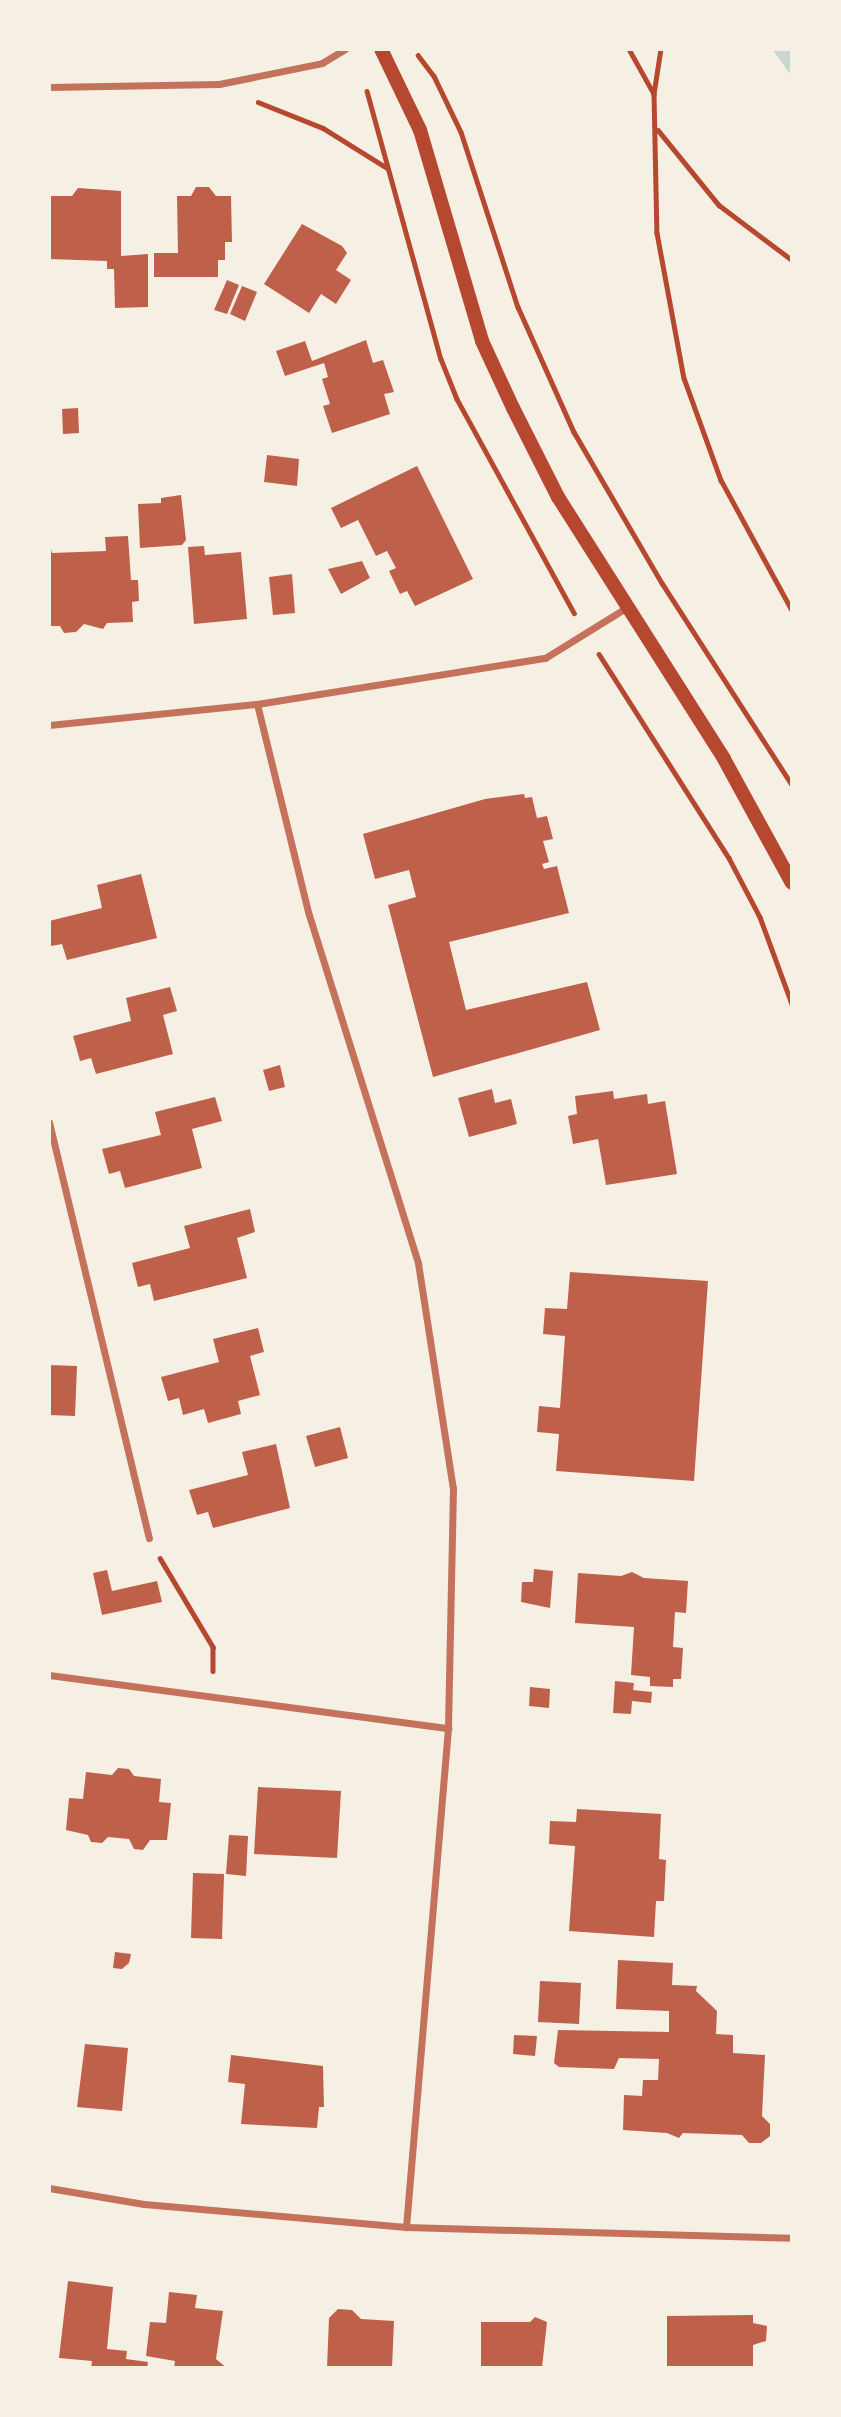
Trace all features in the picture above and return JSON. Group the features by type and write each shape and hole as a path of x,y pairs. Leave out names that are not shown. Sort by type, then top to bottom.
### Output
{"main road":[{"path":"381,49 420,130 482,341 558,497 724,759 792,883"}],"street":[{"path":"49,87 219,84 322,63 345,49"},
{"path":"49,725 257,704 545,657 626,608"},
{"path":"257,704 309,915 418,1263 453,1488 448,1728 406,2227"},
{"path":"49,1122 149,1538"},
{"path":"49,1675 448,1728"},
{"path":"49,2188 144,2204 406,2227 792,2238"}],"path":[{"path":"629,49 654,94"},
{"path":"661,49 654,94 658,130 657,233 684,378 722,480 792,610"},
{"path":"417,54 434,76 461,132 518,307 574,432 662,583 792,785"},
{"path":"219,84 323,128 388,169"},
{"path":"365,87 411,257"},
{"path":"658,130 719,205 792,260"},
{"path":"149,1538 213,1647 212,1696"}],"shaded area":[{"path":"772,49 792,49 792,75 790,74"}],"building":[{"path":"196,187 209,187 216,196 231,196 232,242 225,242 225,260 218,260 218,277 154,277 154,253 178,253 177,196 191,196"},
{"path":"78,188 121,191 121,256 148,254 148,307 115,308 114,269 107,269 107,261 49,259 49,196 72,196"},
{"path":"302,224 342,246 347,253 336,270 351,280 336,304 321,294 309,313 264,284"},
{"path":"227,280 239,285 227,314 214,310"},
{"path":"242,286 257,292 245,321 230,314"},
{"path":"366,340 373,363 383,360 394,392 384,394 390,414 332,433 323,406 330,404 322,379 328,377 324,363 285,376 276,351 305,341 312,361"},
{"path":"78,408 79,433 63,434 62,409"},
{"path":"267,455 299,459 297,486 264,482"},
{"path":"417,466 473,579 415,606 407,591 400,594 389,571 396,568 387,551 376,556 358,520 341,528 331,508"},
{"path":"181,495 186,540 182,545 140,548 138,504 161,503 161,498"},
{"path":"128,536 131,580 138,580 139,601 132,602 133,622 107,623 103,629 84,624 76,632 64,633 60,626 49,626 49,542 52,553 106,551 105,537"},
{"path":"204,546 205,555 241,552 247,619 194,624 188,547"},
{"path":"362,561 370,578 341,594 328,569"},
{"path":"292,574 295,613 273,615 269,577"},
{"path":"524,794 525,798 532,797 537,818 547,816 553,839 543,841 549,862 542,864 544,869 557,866 569,913 449,942 466,1010 587,982 600,1030 433,1077 388,905 416,897 409,870 375,879 363,834 485,799"},
{"path":"141,874 157,938 67,960 62,944 51,946 49,921 102,908 97,885"},
{"path":"170,987 177,1011 163,1015 173,1054 96,1074 91,1058 80,1061 73,1036 131,1021 126,998"},
{"path":"280,1065 285,1087 269,1091 263,1070"},
{"path":"492,1089 495,1103 511,1099 517,1124 469,1137 458,1098"},
{"path":"613,1091 614,1099 647,1094 648,1104 665,1101 677,1174 606,1185 598,1139 573,1144 568,1116 577,1114 575,1096"},
{"path":"215,1097 222,1121 192,1129 202,1168 125,1188 120,1171 109,1174 102,1149 161,1135 155,1112"},
{"path":"250,1209 255,1232 237,1238 247,1278 154,1301 150,1284 138,1287 132,1263 190,1248 184,1226"},
{"path":"570,1272 708,1281 694,1481 556,1471 559,1434 537,1432 539,1406 560,1408 565,1336 543,1334 545,1308 567,1309"},
{"path":"258,1328 264,1352 250,1356 260,1395 238,1401 241,1414 208,1423 204,1409 183,1415 179,1398 168,1401 161,1377 219,1362 213,1339"},
{"path":"49,1365 77,1366 75,1416 49,1415"},
{"path":"340,1427 348,1458 315,1467 306,1436"},
{"path":"276,1444 290,1508 213,1528 208,1512 197,1515 189,1490 248,1475 242,1452"},
{"path":"534,1569 553,1571 550,1608 521,1602 522,1582 533,1582"},
{"path":"107,1570 112,1591 157,1581 162,1602 102,1615 93,1573"},
{"path":"632,1572 644,1578 688,1581 686,1613 675,1612 673,1647 683,1648 681,1679 673,1679 673,1687 650,1686 650,1677 631,1675 634,1627 575,1623 578,1573 621,1576"},
{"path":"615,1681 634,1683 633,1690 652,1692 651,1703 632,1701 631,1714 613,1713"},
{"path":"530,1687 550,1689 549,1708 529,1706"},
{"path":"118,1768 129,1769 134,1776 161,1779 159,1802 171,1803 167,1840 150,1840 143,1850 134,1849 129,1839 108,1837 102,1843 91,1842 88,1835 66,1830 69,1798 83,1799 86,1772 112,1775"},
{"path":"258,1787 341,1791 337,1858 254,1854"},
{"path":"577,1809 661,1814 659,1859 666,1860 664,1901 656,1901 654,1937 569,1931 575,1846 549,1844 550,1821 576,1822"},
{"path":"229,1835 248,1836 246,1876 226,1874"},
{"path":"193,1873 224,1874 222,1939 191,1938"},
{"path":"115,1952 131,1954 129,1963 122,1969 113,1968"},
{"path":"618,1960 673,1963 672,1985 697,1986 696,1991 717,2011 716,2034 733,2035 733,2053 765,2055 762,2116 770,2124 770,2136 761,2143 749,2143 742,2135 683,2133 679,2138 667,2133 623,2130 624,2095 642,2096 643,2080 658,2080 659,2059 619,2058 614,2069 559,2067 554,2063 558,2030 669,2032 669,2011 616,2009"},
{"path":"540,1981 581,1983 579,2024 538,2022"},
{"path":"514,2035 537,2036 535,2056 513,2054"},
{"path":"85,2044 128,2048 122,2111 77,2107"},
{"path":"231,2055 323,2066 324,2107 319,2107 317,2128 241,2124 245,2084 228,2082"},
{"path":"68,2281 113,2287 107,2349 127,2351 126,2359 148,2362 147,2368 91,2368 92,2361 59,2358"},
{"path":"169,2292 197,2295 195,2308 223,2311 216,2359 227,2368 174,2368 175,2361 146,2356 150,2322 166,2323"},
{"path":"338,2309 352,2310 361,2319 394,2321 392,2368 327,2368 329,2318"},
{"path":"753,2315 753,2323 767,2326 766,2341 753,2345 753,2368 667,2368 667,2316"},
{"path":"535,2317 547,2322 542,2368 481,2368 481,2322 530,2322"}]}
